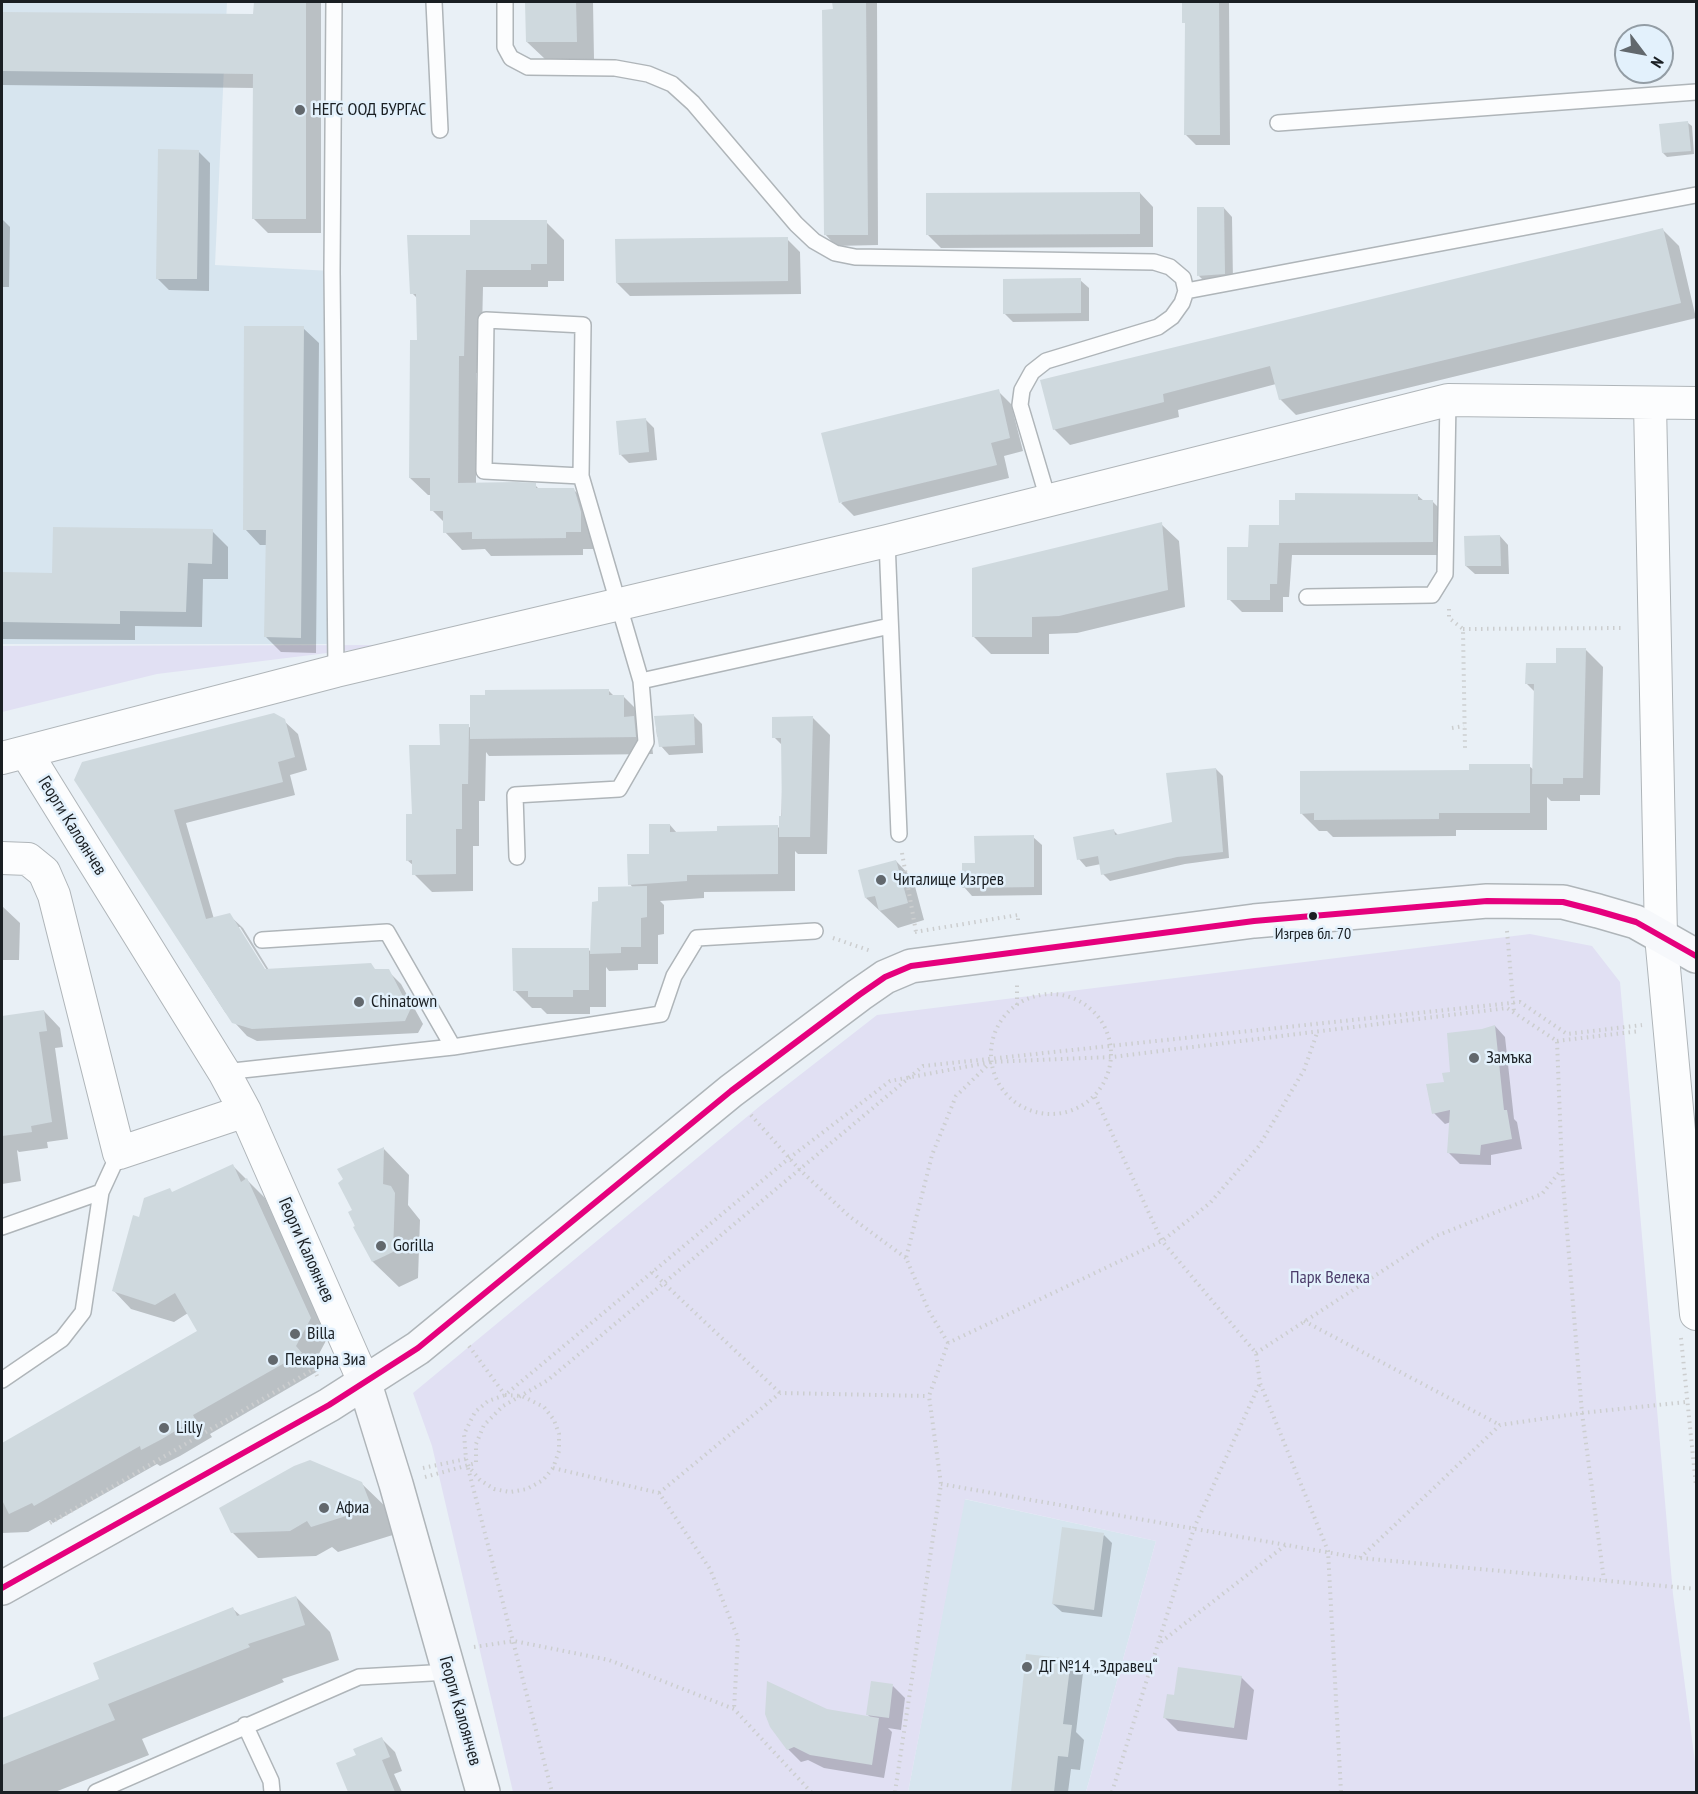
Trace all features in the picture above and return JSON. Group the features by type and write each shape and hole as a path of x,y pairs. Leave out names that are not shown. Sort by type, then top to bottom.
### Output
{"street":[{"path":"14,756 336,671 887,540 1448,400 1696,403"},
{"path":"1650,404 1661,936 1696,1314"},
{"name":"Георги Калоянчев","path":"14,756 225,1072 245,1111 365,1384 395,1479 483,1792"},
{"path":"2,858 28,859 44,872 54,895 119,1153 245,1111"},
{"path":"2,1588 330,1405 418,1348 731,1091 876,982 921,963 1254,921 1487,901 1563,902 1636,922 1696,956"}],"lane":[{"path":"334,2 332,271 336,671"},
{"path":"434,2 440,130"},
{"path":"505,2 504,47 512,58 528,66 615,68 648,74 672,84 693,103 796,224 814,242 835,253 855,257 1154,262 1170,267 1183,278 1186,291 1182,303 1172,317 1158,327 1046,361 1032,372 1022,390 1020,405 1048,499"},
{"path":"1278,123 1696,93"},
{"path":"1186,291 1696,195"},
{"path":"517,857 515,795 619,789 646,741 641,681 581,476 583,325 486,320 484,471 581,476"},
{"path":"1307,597 1432,595 1445,574 1448,400"},
{"path":"887,540 899,834"},
{"path":"641,681 890,626"},
{"path":"225,1072 453,1047 661,1014 674,976 697,938 815,931"},
{"path":"262,940 387,932 453,1047"},
{"path":"2,1380 62,1339 75,1326 83,1312 101,1192 119,1153"},
{"path":"2,1227 101,1192"},
{"path":"96,1792 359,1677 446,1661"},
{"path":"245,1725 271,1781 272,1792"}],"path":[{"path":"1445,574 1449,618 1463,629 1653,628"},
{"path":"1463,629 1465,749"},
{"path":"1452,728 1464,726"},
{"path":"899,834 916,932"},
{"path":"1487,901 1490,928 1507,927 1514,1012"},
{"path":"815,931 874,953"},
{"path":"1043,994 1064,995 1087,1005 1102,1021 1111,1044 1112,1057 1107,1077 1095,1097 1070,1112 1056,1115 1035,1113 1012,1101 999,1085 991,1060 992,1041 1002,1020 1017,1005 1043,994"},
{"path":"395,1479 476,1463 476,1444 484,1425 503,1406 548,1380 923,1066 1513,1002 1520,1002 1567,1034 1669,1025"},
{"path":"552,1792 466,1459 464,1434 475,1412 488,1401 505,1395 788,1159 890,1081 991,1060 1112,1057 1507,1008 1557,1041 1669,1025"},
{"path":"895,1792 941,1484 929,1396 948,1343 1162,1241 1210,1203 1259,1146 1304,1070 1317,1033"},
{"path":"1557,1041 1562,1170 1582,1413 1604,1580"},
{"path":"906,1258 932,1155 956,1096 991,1060"},
{"path":"731,1091 788,1159 849,1216 906,1258 929,1311 948,1343"},
{"path":"1095,1097 1162,1241 1256,1353 1260,1383 1328,1551 1341,1792"},
{"path":"1256,1353 1436,1236 1542,1194 1562,1170"},
{"path":"652,1272 780,1393"},
{"path":"1304,1321 1500,1425"},
{"path":"450,1322 505,1395 520,1396 544,1407 554,1420 559,1434 559,1451 553,1468 543,1480 526,1489 510,1491 494,1489 480,1480 468,1465"},
{"path":"42,1528 314,1369 330,1405"},
{"path":"1113,1792 1194,1528 1260,1383"},
{"path":"659,1493 780,1393 929,1396"},
{"path":"1360,1558 1500,1425 1582,1413 1686,1402"},
{"path":"395,1479 466,1459"},
{"path":"553,1468 659,1493 710,1569 738,1638 734,1709"},
{"path":"941,1484 1360,1558 1696,1588"},
{"path":"1160,1643 1287,1544"},
{"path":"446,1661 514,1641 609,1660 734,1709 811,1792"}],"shaded area":[{"path":"2,2 227,2 215,265 332,271 328,644 2,644"},
{"name":"ДГ №14 „Здравец“","path":"964,1499 1156,1541 1086,1792 908,1792"}],"green space":[{"path":"392,645 157,674 2,712 2,646"},
{"name":"Парк Велека","path":"1530,934 1592,946 1620,982 1673,1594 1696,1770 1696,1792 1086,1792 1156,1541 965,1499 908,1792 513,1792 432,1446 413,1393 760,1106 877,1015"}],"building":[{"path":"254,2 306,2 306,219 252,219 253,74 2,71 2,12 253,14"},
{"path":"525,2 576,2 577,42 526,42"},
{"path":"832,2 866,2 868,235 824,235 822,10 833,9"},
{"path":"1182,2 1219,2 1220,135 1184,135 1185,23 1182,23"},
{"path":"1688,121 1691,151 1662,153 1659,124"},
{"path":"158,149 199,150 197,279 156,279"},
{"path":"1140,192 1140,234 926,235 926,193"},
{"path":"1197,207 1224,207 1225,274 1197,276"},
{"path":"470,220 547,220 547,264 531,264 531,270 466,270 464,356 459,356 458,483 517,482 536,483 536,488 574,488 581,512 581,532 566,532 566,538 472,539 472,532 443,533 443,511 430,511 430,478 409,478 410,340 417,340 416,294 410,294 407,235 470,235"},
{"path":"1663,228 1681,303 1279,400 1270,366 1163,394 1164,402 1053,430 1040,380"},
{"path":"788,237 788,281 616,283 615,239"},
{"path":"1081,278 1081,313 1003,314 1003,279"},
{"path":"244,326 304,326 301,638 264,637 266,530 243,530"},
{"path":"999,389 1010,438 991,443 997,465 839,503 821,433"},
{"path":"646,418 649,452 619,455 616,421"},
{"path":"1295,493 1418,494 1418,500 1433,500 1433,542 1279,543 1277,584 1270,584 1270,600 1227,600 1227,547 1248,547 1249,525 1279,525 1279,500 1295,500"},
{"path":"1162,522 1168,590 1059,616 1032,617 1032,637 972,637 972,568"},
{"path":"53,527 213,529 212,564 188,563 186,612 120,611 120,624 2,622 2,572 52,573"},
{"path":"1500,535 1501,566 1465,566 1464,536"},
{"path":"1556,648 1586,648 1583,778 1563,778 1563,784 1532,784 1534,684 1525,684 1526,663 1556,663"},
{"path":"609,689 609,695 624,695 624,717 634,716 636,737 470,739 470,695 485,695 485,690"},
{"path":"274,713 285,719 295,757 278,762 283,782 174,810 206,919 230,913 265,969 371,963 375,969 389,969 410,1010 405,1021 252,1029 232,1023 74,780 82,762"},
{"path":"694,714 695,745 659,747 654,716"},
{"path":"813,716 810,837 779,837 779,816 782,816 781,738 772,738 772,717"},
{"path":"439,724 469,724 468,784 462,784 462,829 456,829 456,874 412,875 412,860 406,861 406,814 412,814 409,745 440,745"},
{"path":"1469,764 1530,764 1530,813 1439,813 1439,819 1314,820 1314,813 1300,814 1300,771 1469,770"},
{"path":"1216,768 1223,852 1177,857 1101,875 1098,856 1077,860 1073,837 1114,829 1115,835 1172,822 1166,773"},
{"path":"649,824 670,824 670,832 717,831 717,826 778,825 778,874 687,875 687,881 628,885 627,854 649,854"},
{"path":"1034,835 1034,887 962,888 962,863 975,863 974,836"},
{"name":"Читалище Изгрев","path":"896,860 908,903 879,911 875,896 865,898 858,870"},
{"path":"647,886 647,917 641,918 641,947 621,947 621,953 590,954 592,902 598,901 598,887"},
{"path":"512,948 589,948 589,990 573,990 573,997 528,997 528,991 513,991"},
{"path":"44,1010 47,1031 39,1032 52,1122 31,1126 32,1132 2,1136 2,1016"},
{"name":"Замъка","path":"1495,1025 1504,1110 1507,1110 1512,1139 1481,1145 1480,1155 1447,1153 1450,1110 1432,1114 1426,1084 1444,1082 1442,1073 1450,1072 1447,1033 1482,1029"},
{"path":"384,1147 383,1184 391,1186 395,1193 393,1252 372,1262 353,1227 355,1226 348,1212 352,1210 338,1183 343,1179 337,1169"},
{"path":"233,1164 241,1182 247,1178 311,1318 296,1346 302,1353 193,1415 195,1419 162,1439 141,1450 140,1446 34,1506 32,1503 9,1514 2,1500 2,1443 197,1331 175,1293 155,1305 112,1291 133,1215 139,1217 144,1198 170,1188 172,1192"},
{"path":"310,1460 362,1482 372,1508 311,1527 307,1521 290,1531 231,1533 219,1508 294,1466"},
{"path":"1062,1527 1104,1533 1094,1610 1052,1604"},
{"path":"296,1596 305,1625 248,1644 250,1647 108,1704 115,1720 2,1765 2,1718 99,1679 93,1663 233,1607 237,1616"},
{"path":"1026,1654 1071,1659 1063,1724 1072,1725 1068,1757 1058,1756 1054,1792 1011,1792"},
{"path":"1178,1667 1242,1676 1234,1728 1163,1718 1167,1694 1174,1695"},
{"path":"767,1681 827,1709 879,1718 872,1765 810,1755 794,1747 787,1750 770,1727 765,1714"},
{"path":"871,1681 893,1684 889,1718 866,1715"},
{"path":"382,1737 390,1757 382,1760 395,1792 348,1792 336,1763 356,1755 353,1749"}],"transit line":[{"path":"2,1588 329,1405 418,1348 731,1091 859,995 885,977 911,966 1254,921 1487,901 1563,902 1598,911 1636,922 1696,956"}],"place":[{"name":"НЕГС ООД БУРГАС","path":"300,110"},
{"name":"Читалище Изгрев","path":"881,880"},
{"name":"Изгрев бл. 70","path":"1313,916"},
{"name":"Chinatown","path":"359,1002"},
{"name":"Замъка","path":"1474,1058"},
{"name":"Gorilla","path":"381,1246"},
{"name":"Billa","path":"295,1334"},
{"name":"Пекарна Зиа","path":"273,1360"},
{"name":"Lilly","path":"164,1428"},
{"name":"Афиа","path":"324,1508"},
{"name":"ДГ №14 „Здравец“","path":"1027,1667"}]}
